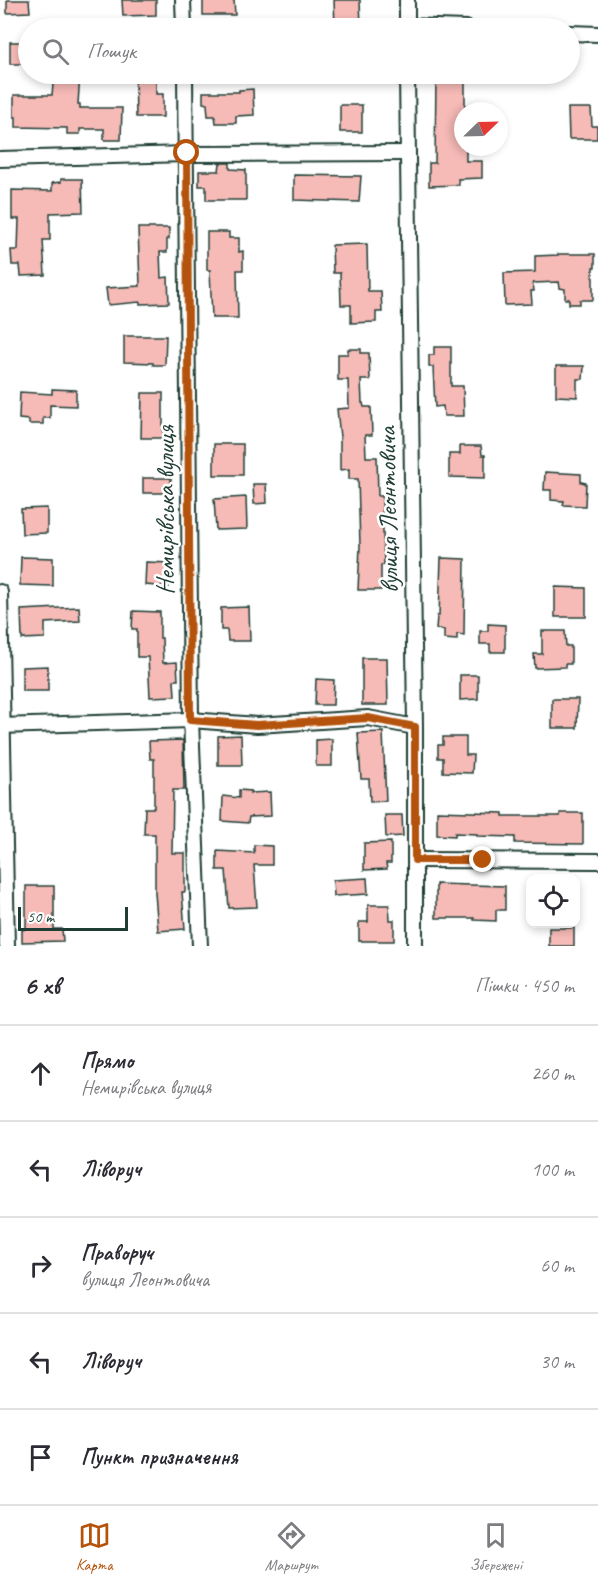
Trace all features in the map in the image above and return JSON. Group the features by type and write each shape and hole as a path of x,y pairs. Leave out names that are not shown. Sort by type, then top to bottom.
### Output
{"street":[{"path":"183,0 184,18"},
{"path":"407,0 407,18"},
{"path":"580,33 598,34"},
{"name":"Немирівська вулиця","path":"185,84 190,720 200,946"},
{"name":"вулиця Леонтовича","path":"407,84 415,727 415,946"},
{"path":"0,159 187,153 408,153"},
{"path":"0,592 7,946"},
{"path":"1,726 190,720 257,725 368,718 415,727"},
{"path":"415,860 598,861"}],"building":[{"path":"7,0 29,0 30,12 7,13"},
{"path":"122,0 156,0 156,15 123,16"},
{"path":"203,0 234,0 235,15 203,15"},
{"path":"334,0 360,0 361,18 335,18"},
{"path":"10,42 18,42 18,64 10,64"},
{"path":"53,84 79,84 78,104 80,108 122,108 121,140 104,140 104,129 80,129 80,134 67,134 67,128 16,127 14,95 52,95"},
{"path":"135,84 156,84 156,94 163,94 163,117 136,117"},
{"path":"436,84 465,84 465,102 454,102 454,156 466,156 466,161 482,161 482,178 458,179 459,185 429,186 429,163 435,163"},
{"path":"253,89 254,115 236,116 236,123 216,123 215,116 208,116 207,104 203,103 203,92 239,92 239,90"},
{"path":"340,105 362,105 362,132 340,132"},
{"path":"568,108 591,108 592,126 597,126 597,139 569,139"},
{"path":"220,163 230,163 230,169 246,170 246,200 206,200 206,186 199,186 199,171 219,171"},
{"path":"294,175 361,176 359,202 294,200"},
{"path":"61,179 82,179 83,212 50,213 50,240 43,240 45,275 21,276 20,265 12,265 11,250 18,250 19,219 12,219 12,190 52,191 52,183 61,182"},
{"path":"138,228 169,228 167,252 160,252 161,278 168,277 169,303 140,304 140,302 108,305 106,288 140,286"},
{"path":"207,232 229,232 229,238 239,238 239,252 243,251 243,270 237,270 238,318 212,318 210,270 207,270"},
{"path":"367,244 368,291 381,291 382,312 376,312 376,322 351,323 351,305 341,305 340,273 333,273 332,245"},
{"path":"595,254 593,300 580,300 580,304 569,304 569,299 565,299 565,289 560,288 559,282 533,283 532,304 505,305 504,273 535,272 535,256"},
{"path":"124,336 166,336 165,365 124,362"},
{"path":"434,347 451,347 451,386 463,386 464,416 444,416 443,406 435,407 433,367 429,367 429,355 434,355"},
{"path":"348,349 361,349 361,353 369,353 370,380 361,380 362,403 364,407 371,407 372,435 365,435 366,457 377,457 378,496 382,496 384,565 381,565 381,590 358,590 360,546 358,479 349,479 349,469 340,470 337,409 349,408 348,380 338,380 338,354 348,354"},
{"path":"556,366 584,366 583,379 577,379 577,397 556,396"},
{"path":"52,389 76,390 76,406 50,405 50,418 43,418 43,424 29,424 29,420 19,419 20,392 52,394"},
{"path":"142,393 163,393 163,438 141,438"},
{"path":"214,444 243,444 243,475 214,475"},
{"path":"460,446 481,446 482,455 485,455 485,478 449,477 449,454 460,454"},
{"path":"545,472 581,474 581,482 586,483 585,506 563,505 564,501 551,500 551,490 544,490"},
{"path":"143,478 171,478 171,493 143,493"},
{"path":"253,484 266,484 267,503 254,504"},
{"path":"246,497 247,529 216,530 214,499"},
{"path":"47,508 47,533 22,534 21,509"},
{"path":"21,557 53,558 53,586 20,585"},
{"path":"441,558 465,559 464,635 457,634 457,640 444,639 444,630 436,629 437,616 439,616"},
{"path":"146,562 170,563 169,587 145,585"},
{"path":"555,587 586,588 586,617 555,617"},
{"path":"79,607 80,621 45,623 45,638 22,639 21,610"},
{"path":"249,607 250,641 228,641 227,630 221,630 221,608"},
{"path":"133,611 160,612 163,663 177,662 178,680 174,680 175,696 150,697 148,657 137,657 137,629 132,629"},
{"path":"488,624 505,625 505,652 490,652 490,644 480,644 480,631 488,631"},
{"path":"542,631 565,631 566,646 571,646 571,664 565,664 565,667 535,668 534,654 542,654"},
{"path":"362,658 387,658 388,705 362,705"},
{"path":"48,666 48,691 22,691 22,667"},
{"path":"460,675 478,675 478,699 460,700"},
{"path":"316,679 334,680 333,705 315,705"},
{"path":"552,699 578,699 577,728 552,728"},
{"path":"383,732 386,801 370,802 369,779 361,779 358,733"},
{"path":"241,735 242,765 218,765 218,736"},
{"path":"443,737 466,737 466,755 473,755 472,773 443,772 443,758 438,758 438,745 443,745"},
{"path":"332,739 332,766 316,766 316,740"},
{"path":"183,740 184,790 173,790 172,853 185,853 185,892 182,892 185,929 158,931 155,893 155,834 144,834 145,808 154,808 154,759 150,759 149,741"},
{"path":"239,790 251,791 250,793 270,792 271,816 249,817 248,823 222,821 223,796 239,798"},
{"path":"437,811 503,813 503,816 560,816 560,813 583,813 583,844 515,843 515,837 477,836 477,834 437,835"},
{"path":"385,815 402,815 403,836 386,837"},
{"path":"391,842 391,863 386,863 387,869 364,870 364,843"},
{"path":"254,845 272,846 272,865 254,865 257,907 229,908 226,870 217,870 217,851 254,853"},
{"path":"367,878 368,894 334,896 333,880"},
{"path":"436,884 505,886 505,910 496,910 496,921 474,920 474,918 436,918"},
{"path":"26,886 54,886 54,929 62,929 63,941 22,942 22,930 26,929"},
{"path":"368,905 389,905 390,920 394,920 394,941 359,941 359,922 368,922"},
{"path":"549,928 574,928 574,946 549,946"}],"route":[{"path":"187,153 190,720 257,725 368,718 415,727 415,860 483,860"}]}
